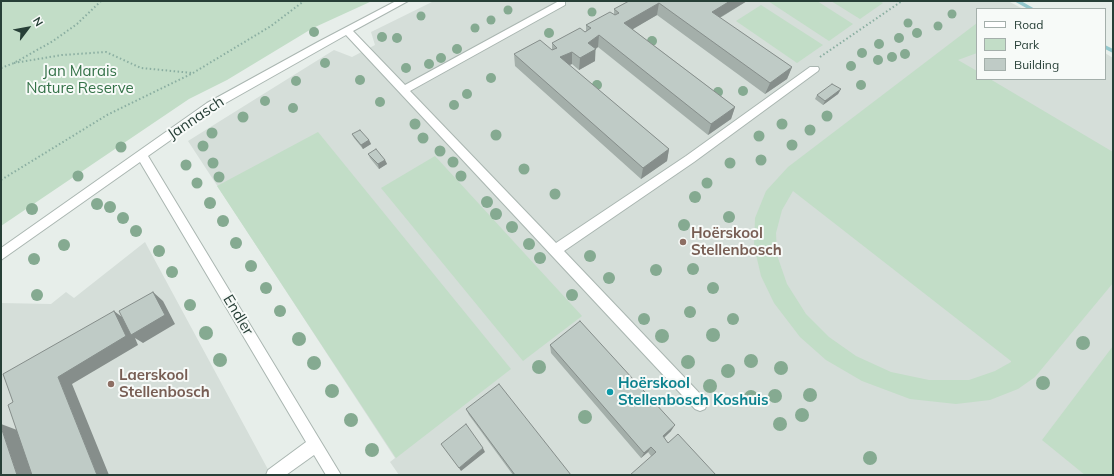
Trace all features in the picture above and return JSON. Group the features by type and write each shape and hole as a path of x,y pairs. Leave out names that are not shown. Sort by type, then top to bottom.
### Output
{"street":[{"name":"Jannasch","path":"1,255 211,106 347,30 403,1"},
{"path":"403,90 562,3"},
{"path":"347,30 700,404"},
{"path":"555,251 690,158 814,69"},
{"name":"Endler","path":"142,155 334,475"},
{"path":"273,475 315,445"}],"path":[{"path":"1,68 14,63 53,42 77,24 101,1"},
{"path":"1,180 107,115 193,74 271,26 304,1"},
{"path":"814,69 809,64 902,1"},
{"path":"14,63 62,55 106,52 140,68 193,74"}],"shaded area":[{"name":"Hoërskool Stellenbosch","path":"434,1 1008,1 1021,8 976,8 976,80 1106,80 1106,54 1113,58 1113,475 399,475 390,462 395,458 188,141 334,50 352,57 375,45 371,32"},
{"name":"Laerskool Stellenbosch","path":"145,242 271,475 1,475 1,303 51,304 66,292 74,298"}],"green space":[{"name":"Jan Marais Nature Reserve","path":"1,1 372,1 313,28 227,80 189,99 1,226"},
{"path":"768,1 817,1 853,24 829,41"},
{"path":"831,1 879,1 883,3 860,19"},
{"path":"761,5 823,45 797,63 736,21"},
{"path":"976,24 976,53 958,60 976,70 976,80 992,80 1113,152 1113,283 1035,377 1018,389 990,400 956,404 910,399 862,381 826,360 800,337 774,303 761,276 754,246 755,218 766,191 788,167","holes":["793,191 1011,362 995,371 969,380 929,380 891,372 856,356 829,337 806,314 787,284 777,255 776,233 782,210"]},
{"path":"318,132 511,369 396,458 217,186"},
{"path":"435,156 582,316 523,361 381,188"},
{"path":"1113,346 1113,475 1085,475 1042,440"}],"building":[{"path":"629,1 730,1 712,12 792,67 770,83 659,3 624,23 735,107 711,124 599,35 588,43 596,49 580,58 572,52 560,57 669,149 643,168 514,54 540,40 552,50 557,48 552,43 580,28 585,32 591,28 586,25 610,12 615,15 619,13 614,9"},
{"path":"832,84 841,89 825,101 817,95"},
{"path":"360,130 369,140 361,145 352,134"},
{"path":"376,149 385,160 378,164 368,154"},
{"path":"153,292 165,315 131,335 119,311"},
{"path":"114,311 126,336 58,377 97,475 32,475 8,405 13,402 3,374"},
{"name":"Hoërskool Stellenbosch Koshuis","path":"580,321 675,425 663,436 668,443 678,434 716,475 630,475 656,452 651,447 644,453 550,345"},
{"path":"499,384 571,475 515,475 466,409"},
{"path":"466,424 483,448 459,468 441,444"},
{"path":"1,427 17,475 1,475"}],"waterway":[{"path":"1017,1 1030,8"},
{"path":"1106,48 1113,51"}],"place":[{"name":"Hoërskool Stellenbosch","path":"683,242"},
{"name":"Laerskool Stellenbosch","path":"111,384"},
{"name":"Hoërskool Stellenbosch Koshuis","path":"610,392"}]}
